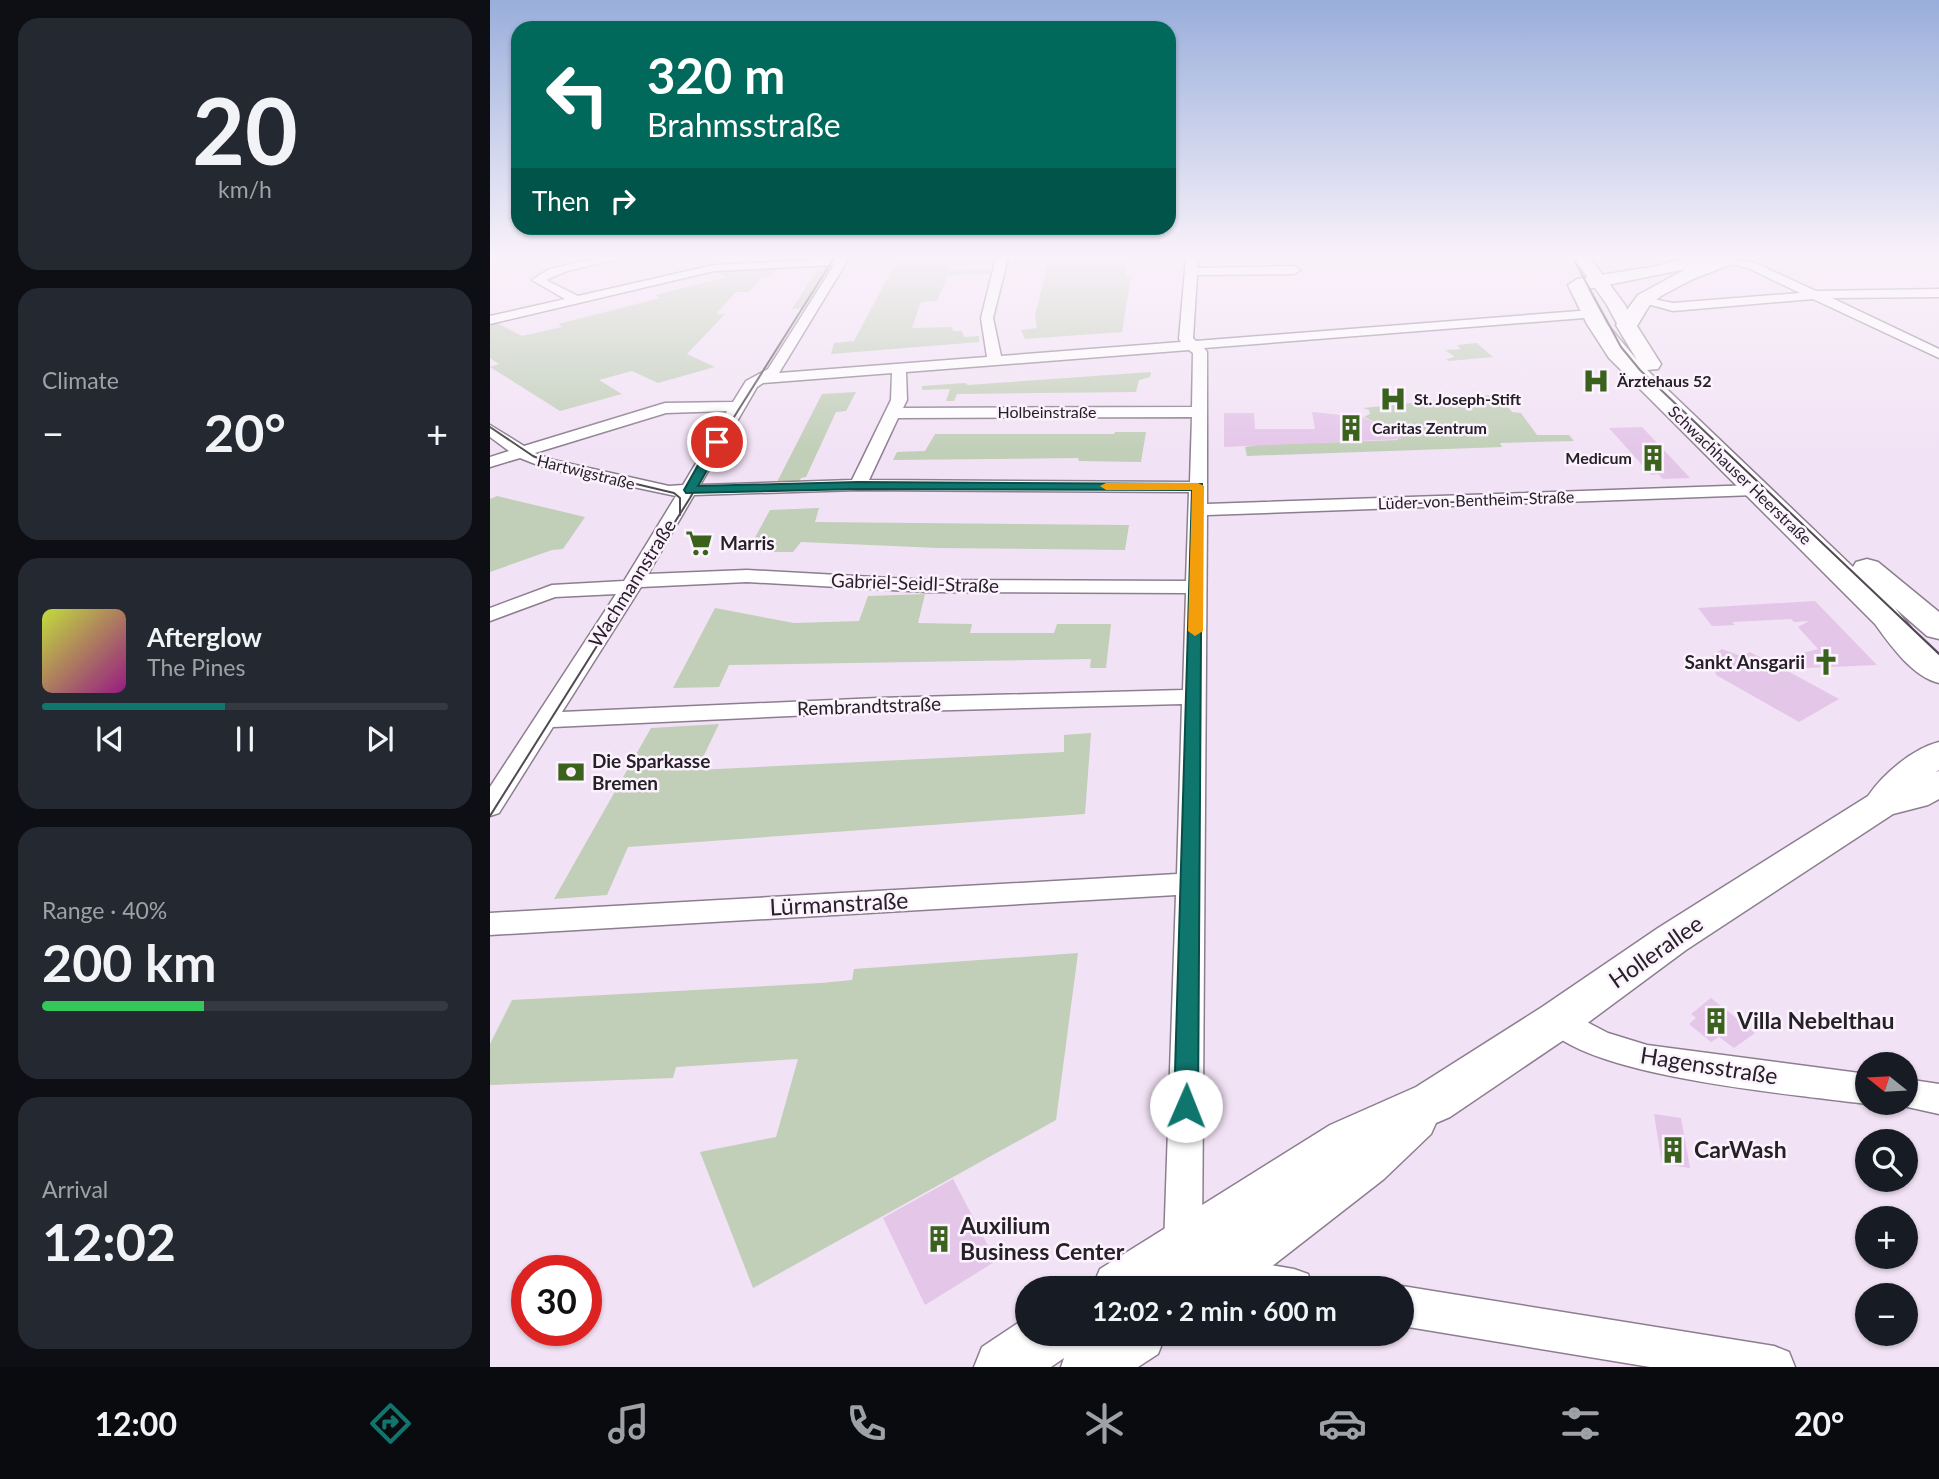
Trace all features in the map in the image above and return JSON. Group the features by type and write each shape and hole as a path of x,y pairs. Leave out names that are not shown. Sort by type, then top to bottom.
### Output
{"main road":[{"name":"Schwachhauser Heerstraße","path":"1597,322 1617,353 1886,617 1900,636 1939,673"},
{"name":"Schwachhauser Heerstraße","path":"1624,322 1651,365 1891,590 1939,628"},
{"path":"1626,325 1630,322"},
{"name":"Hollerallee","path":"1881,805 1892,788 1939,753"},
{"name":"Hollerallee","path":"1173,1276 1200,1270 1367,1163 1433,1102 1558,1020 1672,939 1881,805 1915,797 1939,783"},
{"path":"1002,1367 1033,1346"}],"street":[{"name":"Wachmannstraße","path":"490,807 633,584 751,384 773,372 804,322"},
{"path":"988,322 995,360"},
{"path":"1187,322 1186,339 1200,352 1189,884 1200,1270 1231,1276"},
{"path":"761,379 1492,322"},
{"path":"1872,322 1939,354"},
{"path":"1918,344 1939,342"},
{"path":"858,485 899,400 899,368"},
{"path":"490,462 665,408 738,406"},
{"name":"Holbeinstraße","path":"894,413 1200,412"},
{"name":"Hartwigstraße","path":"490,430 522,452 563,469 661,491 858,485"},
{"name":"Lüder-von-Bentheim-Straße","path":"858,485 1198,498 1755,490"},
{"name":"Gabriel-Seidl-Straße","path":"490,615 552,591 747,576 927,586 1196,587"},
{"name":"Rembrandtstraße","path":"545,720 878,705 1193,697"},
{"name":"Lürmanstraße","path":"490,924 1189,884"},
{"name":"Hagensstraße","path":"1558,1020 1598,1044 1647,1059 1855,1087"},
{"path":"1918,1096 1939,1099"},
{"path":"1414,1308 1774,1367"}],"green space":[{"path":"495,322 522,336 562,327 558,324 718,322 687,354 715,367 658,383 632,371 599,380 622,394 560,411 490,367 499,364 490,358 490,323"},
{"path":"864,322 914,322 912,328 952,327 953,331 962,331 964,337 979,336 979,342 831,354 834,343 854,341"},
{"path":"1036,322 1124,322 1122,332 1025,339 1021,330 1037,328"},
{"path":"1477,343 1493,357 1449,361 1446,359 1455,357 1445,350 1461,349 1457,345"},
{"path":"1151,372 1150,377 1139,380 1136,392 957,394 954,401 946,401 950,389 922,390 922,386"},
{"path":"856,392 846,411 836,412 806,477 799,482 777,482 822,394"},
{"path":"1490,395 1503,407 1521,413 1537,435 1569,435 1574,441 1500,443 1502,447 1247,456 1245,447 1258,445 1398,440 1389,428 1364,417 1370,414 1369,410 1363,408"},
{"path":"1146,432 1141,462 1079,461 1078,458 893,460 897,452 925,451 935,434"},
{"path":"497,496 585,517 563,549 552,550 490,572 490,499"},
{"path":"819,508 815,522 1129,525 1125,550 938,548 801,542 793,552 747,552 770,510"},
{"path":"925,594 918,623 972,624 970,633 1054,633 1057,624 1111,624 1106,668 1090,668 1091,659 729,665 719,687 673,688 715,608 794,623 859,621 868,596"},
{"path":"719,724 697,770 1064,752 1064,735 1091,733 1085,814 628,847 607,895 554,899 651,728"},
{"path":"1078,953 1056,1120 753,1288 700,1152 776,1137 798,1059 676,1067 673,1078 490,1085 490,1044 512,1000 821,983 852,980 854,969"}],"building":[{"name":"Caritas Zentrum","path":"1312,412 1361,417 1381,424 1403,439 1224,447 1224,413 1254,413 1255,429 1315,429"},
{"name":"Medicum","path":"1642,427 1690,478 1663,479 1658,474 1651,475 1609,428"},
{"name":"Sankt Ansgarii","path":"1815,601 1877,665 1784,669 1839,699 1799,722 1716,675 1712,656 1722,649 1741,656 1750,652 1769,662 1818,649 1798,627 1809,621 1794,622 1791,619 1732,622 1735,625 1712,626 1698,608"},
{"name":"Villa Nebelthau","path":"1711,998 1755,1033 1734,1048 1719,1037 1711,1042 1689,1024 1696,1018 1691,1014"},
{"name":"CarWash","path":"1654,1114 1681,1118 1690,1168 1662,1164"},
{"name":"Auxilium Business Center","path":"953,1179 996,1261 925,1305 883,1218"}],"tram line":[{"path":"680,514 734,417 794,322"},
{"path":"1607,322 1621,347 1640,370 1939,654"},
{"path":"490,427 533,456 552,464 674,493 680,498 680,514"},
{"path":"490,816 680,514"}],"slow traffic":[{"path":"1106,486 1198,486 1195,631"}],"place":[{"name":"Ärztehaus 52","path":"1596,381"},
{"name":"St. Joseph-Stift","path":"1393,399"},
{"name":"Caritas Zentrum","path":"1351,428"},
{"name":"Medicum","path":"1653,458"},
{"name":"Marris","path":"699,543"},
{"name":"Sankt Ansgarii","path":"1826,662"},
{"name":"Die Sparkasse Bremen","path":"571,772"},
{"name":"Villa Nebelthau","path":"1716,1021"},
{"name":"CarWash","path":"1673,1150"},
{"name":"Auxilium Business Center","path":"939,1239"}],"route":[{"path":"717,442 690,490 858,485 1198,486 1186,1106"}]}
